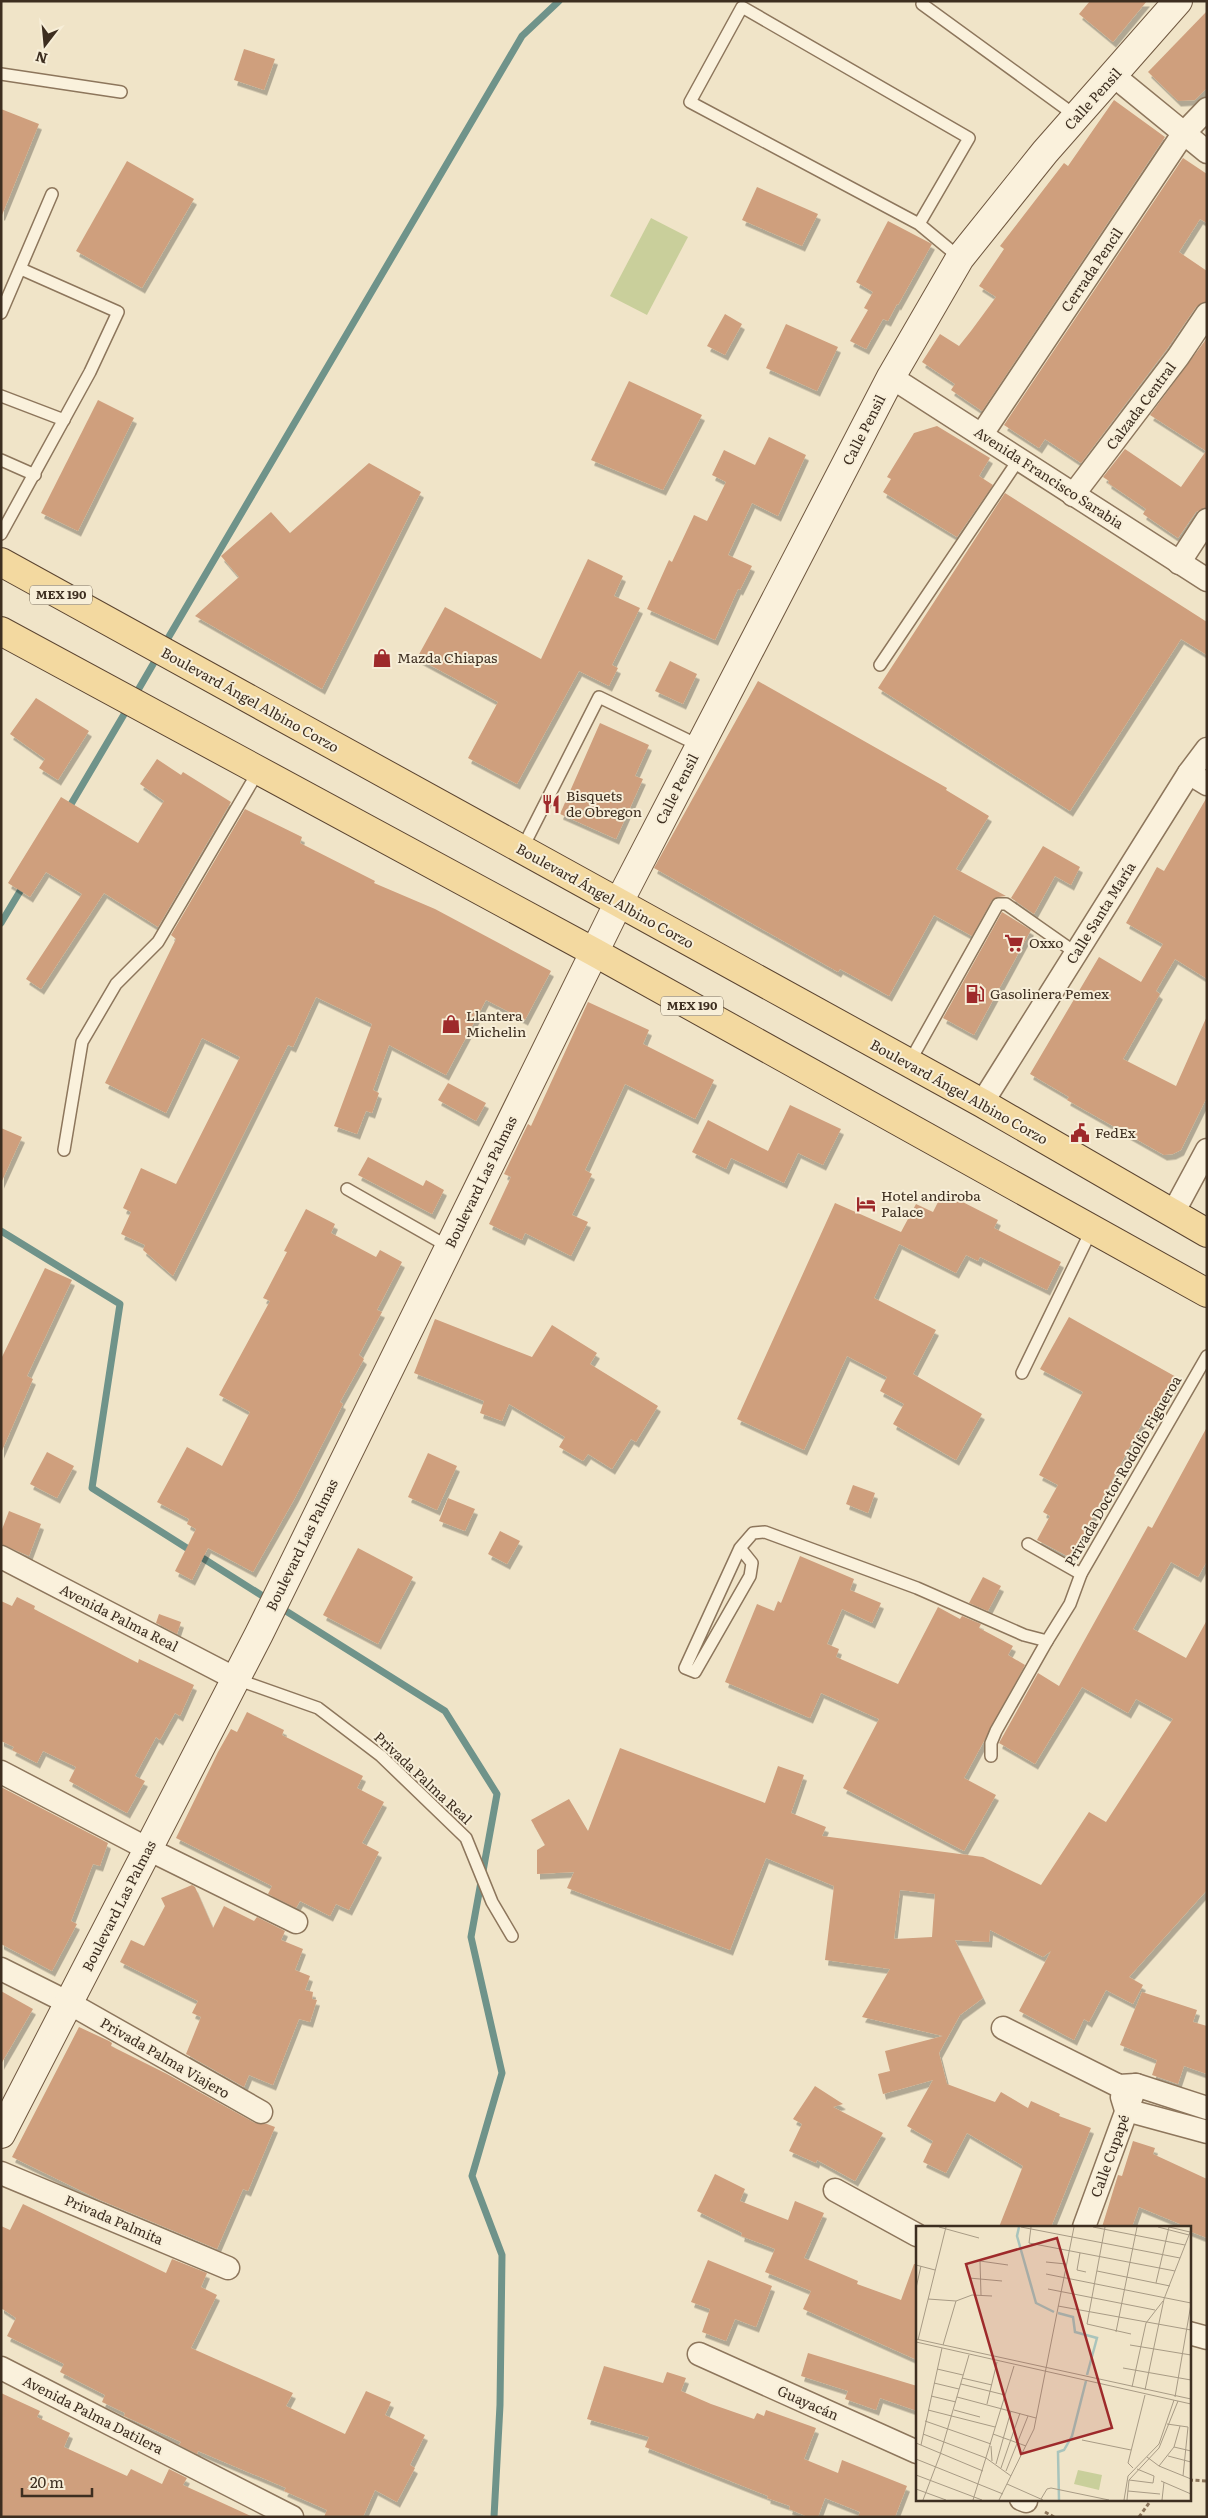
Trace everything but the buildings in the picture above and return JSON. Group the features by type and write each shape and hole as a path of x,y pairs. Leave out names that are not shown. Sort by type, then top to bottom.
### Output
{"main road":[{"name":"Calle Pensil","path":"594,952 891,377 960,258 1045,152 1114,76 1178,1"},
{"name":"Boulevard Ángel Albino Corzo","path":"1,562 618,904 982,1103 1207,1233"},
{"name":"MEX 190","path":"1,631 594,952 1207,1293"},
{"name":"Boulevard Las Palmas","path":"1,2134 259,1634 594,952"}],"street":[{"path":"1114,76 1207,152"},
{"name":"Cerrada Pencil","path":"982,434 1184,134 1207,109"},
{"name":"Calzada Central","path":"1073,495 1178,357 1207,314"},
{"name":"Avenida Francisco Sarabia","path":"891,377 1207,580"},
{"path":"1179,563 1207,520"},
{"name":"Calle Santa María","path":"982,1103 1076,953 1198,779 1207,749"},
{"path":"1173,1214 1207,1150"},
{"name":"Avenida Palma Real","path":"1,1557 236,1679"},
{"path":"1,1772 148,1849 296,1922"},
{"name":"Privada Palma Viajero","path":"1,1969 70,2003 261,2112"},
{"path":"1003,2028 1127,2086 1207,2108"},
{"name":"Calle Cupapé","path":"1084,2226 1126,2110 1127,2086"},
{"path":"1126,2110 1207,2132"},
{"name":"Privada Palmita","path":"1,2172 228,2268"},
{"path":"835,2190 916,2235"},
{"path":"1190,2333 1207,2338"},
{"name":"Guayacán","path":"699,2354 916,2452"},
{"name":"Avenida Palma Datilera","path":"1,2368 292,2517"}],"lane":[{"path":"922,4 1077,117"},
{"path":"919,224 968,138 742,7 690,102 919,224 960,258"},
{"path":"1,74 121,92"},
{"path":"1,313 52,194"},
{"path":"1,534 64,420 118,312 20,269"},
{"path":"1,396 64,420"},
{"path":"880,665 1019,459"},
{"path":"1,460 35,474"},
{"path":"521,850 599,696 700,746"},
{"path":"64,1150 82,1042 116,984 158,942 259,770"},
{"path":"909,1063 998,904 1006,904 1076,953"},
{"path":"347,1189 449,1247"},
{"path":"1022,1373 1092,1229"},
{"name":"Privada Doctor Rodolfo Figueroa","path":"990,1756 990,1743 993,1737 1070,1604 1081,1574 1207,1356"},
{"path":"740,1548 752,1563 750,1576 695,1672 686,1668 740,1548 753,1533 765,1532 917,1588 1024,1635 1047,1641"},
{"path":"1028,1544 1081,1574"},
{"name":"Privada Palma Real","path":"236,1679 318,1708 381,1756 466,1838 492,1902 512,1936"}],"path":[{"path":"1190,2480 1207,2480"},
{"path":"1140,2517 1151,2500"}],"green space":[{"path":"651,218 688,237 647,315 610,296"}],"waterway":[{"path":"164,645 522,36 559,1"},
{"path":"134,697 159,654"},
{"path":"67,811 129,706"},
{"path":"1,923 25,883"},
{"path":"1,1231 120,1304 92,1488 269,1600"},
{"path":"278,1606 445,1711 497,1794 471,1937 502,2073 472,2176 502,2255 500,2405 494,2517"}],"place":[{"name":"Mazda Chiapas","path":"382,658"},
{"name":"Bisquets de Obregon","path":"551,804"},
{"name":"Oxxo","path":"1014,943"},
{"name":"Gasolinera Pemex","path":"975,994"},
{"name":"Llantera Michelin","path":"451,1024"},
{"name":"FedEx","path":"1080,1133"},
{"name":"Hotel andiroba Palace","path":"866,1204"}]}
